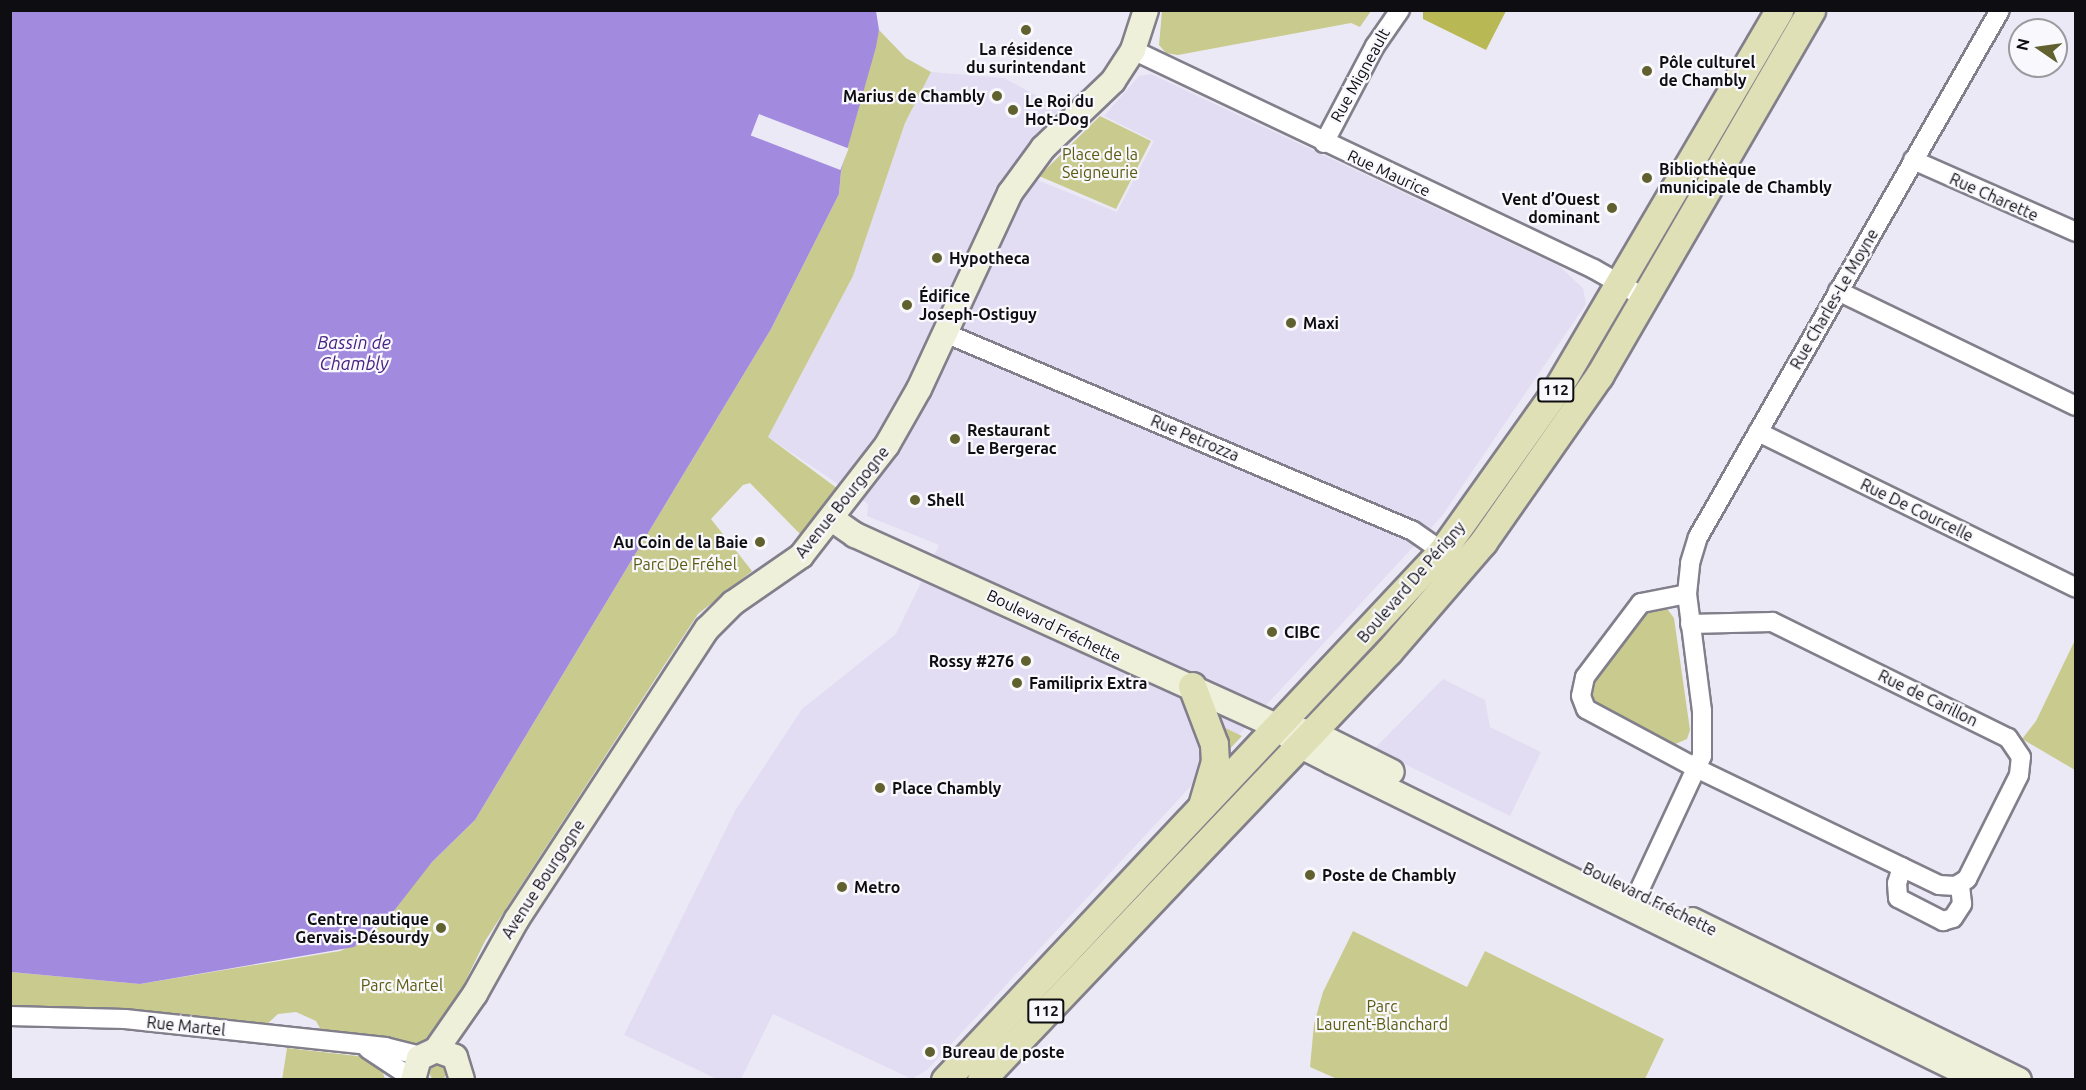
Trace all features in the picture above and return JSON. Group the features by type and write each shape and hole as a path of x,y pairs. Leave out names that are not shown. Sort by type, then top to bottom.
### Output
{"main road":[{"name":"Boulevard De Périgny","path":"945,1080 1442,551 1540,415 1621,284 1779,10"},
{"name":"Boulevard De Périgny","path":"981,1080 1423,614 1499,521 1580,407 1811,10"},
{"path":"1192,686 1212,735 1215,754 1201,808"}],"street":[{"name":"Avenue Bourgogne","path":"412,1079 414,1065 444,1061 475,994 517,919 707,629 733,603 795,561 832,519 899,428 945,333 996,217 1016,184 1043,148 1113,81 1133,50 1146,10"},
{"name":"Rue Migneault","path":"1324,143 1375,46 1400,10"},
{"name":"Rue Charles-Le Moyne","path":"1634,901 1698,769 1702,711 1687,594 1690,563 1698,537 2000,10"},
{"name":"Rue Maurice","path":"1133,50 1621,284 1645,298"},
{"name":"Rue Charette","path":"1913,160 2076,232"},
{"path":"1838,291 2076,406"},
{"name":"Rue Petrozza","path":"945,333 1413,531 1442,551"},
{"name":"Rue De Courcelle","path":"1758,432 2076,588"},
{"name":"Boulevard Fréchette","path":"832,519 855,535 1112,655 1192,686 1306,739 1634,901 1979,1080"},
{"path":"1687,594 1641,603 1589,671 1581,696 1586,710 1698,769 1943,887 1960,885"},
{"name":"Rue de Carillon","path":"1690,624 1772,622 2008,738 2019,751 2019,775 1970,873 1960,885 1962,904 1953,918 1943,921 1898,898 1897,883 1902,867"},
{"name":"Boulevard Fréchette","path":"1634,901 2019,1080"},
{"name":"Rue Martel","path":"10,1016 124,1019 361,1045 444,1061"},
{"name":"Rue Martel","path":"361,1045 412,1079"}],"shaded area":[{"path":"1423,10 1506,11 1486,50 1423,19"},
{"path":"931,72 1004,78 1063,110 1010,169 1117,212 1154,141 1104,116 1139,76 1151,74 1559,266 1583,288 1586,304 1442,516 927,1070 912,1079 773,1014 741,1079 717,1079 624,1035 735,811 802,709 896,634 939,545 867,516 868,504 768,437 853,276 905,123"},
{"path":"1443,679 1485,700 1490,727 1541,752 1510,816 1374,749"}],"green space":[{"path":"1162,10 1371,11 1360,27 1351,23 1178,55 1166,53 1159,45"},
{"name":"Parc De Fréhel","path":"879,30 906,58 931,72 905,123 853,276 768,437 838,489 800,534 750,483 743,485 711,519 752,571 698,614 485,941 439,1035 424,1043 394,1044 355,1034 321,1030 316,1021 296,1012 278,1014 266,1025 106,1008 11,1007 11,972 140,984 340,951 366,939 390,916 428,866 475,820 771,329 839,194 841,171"},
{"name":"Place de la Seigneurie","path":"1100,116 1151,141 1116,209 1039,176"},
{"path":"1665,606 1674,618 1690,730 1687,739 1673,745 1594,705 1591,695 1595,679 1647,611"},
{"path":"2075,640 2075,770 2022,739 2036,721"},
{"path":"1217,724 1242,736 1221,758"},
{"name":"Parc Laurent-Blanchard","path":"1353,931 1467,987 1485,951 1664,1039 1645,1079 1337,1079 1310,1067 1314,1024 1323,992"},
{"path":"287,1048 366,1057 381,1067 385,1079 282,1080"},
{"path":"435,1065 441,1065 446,1073 444,1079 435,1081 430,1076 430,1070"}],"water":[{"name":"Bassin de Chambly","path":"11,11 876,11 879,30 876,47 841,171 839,194 771,329 475,820 432,862 390,916 354,947 140,984 11,972"}],"pier":[{"path":"759,114 849,148 840,170 751,135"}],"place":[{"name":"La résidence du surintendant","path":"1026,30"},
{"name":"Pôle culturel de Chambly","path":"1647,71"},
{"name":"Marius de Chambly","path":"997,96"},
{"name":"Le Roi du Hot-Dog","path":"1013,110"},
{"name":"Bibliothèque municipale de Chambly","path":"1647,178"},
{"name":"Vent d’Ouest dominant","path":"1612,208"},
{"name":"Hypotheca","path":"937,258"},
{"name":"Édifice Joseph-Ostiguy","path":"907,305"},
{"name":"Maxi","path":"1291,323"},
{"name":"Restaurant Le Bergerac","path":"955,439"},
{"name":"Shell","path":"915,500"},
{"name":"Au Coin de la Baie","path":"760,542"},
{"name":"CIBC","path":"1272,632"},
{"name":"Rossy #276","path":"1026,661"},
{"name":"Familiprix Extra","path":"1017,683"},
{"name":"Place Chambly","path":"880,788"},
{"name":"Poste de Chambly","path":"1310,875"},
{"name":"Metro","path":"842,887"},
{"name":"Centre nautique Gervais-Désourdy","path":"441,928"},
{"name":"Bureau de poste","path":"930,1052"}],"park label":[{"name":"Parc Martel","path":"402,985"}]}
